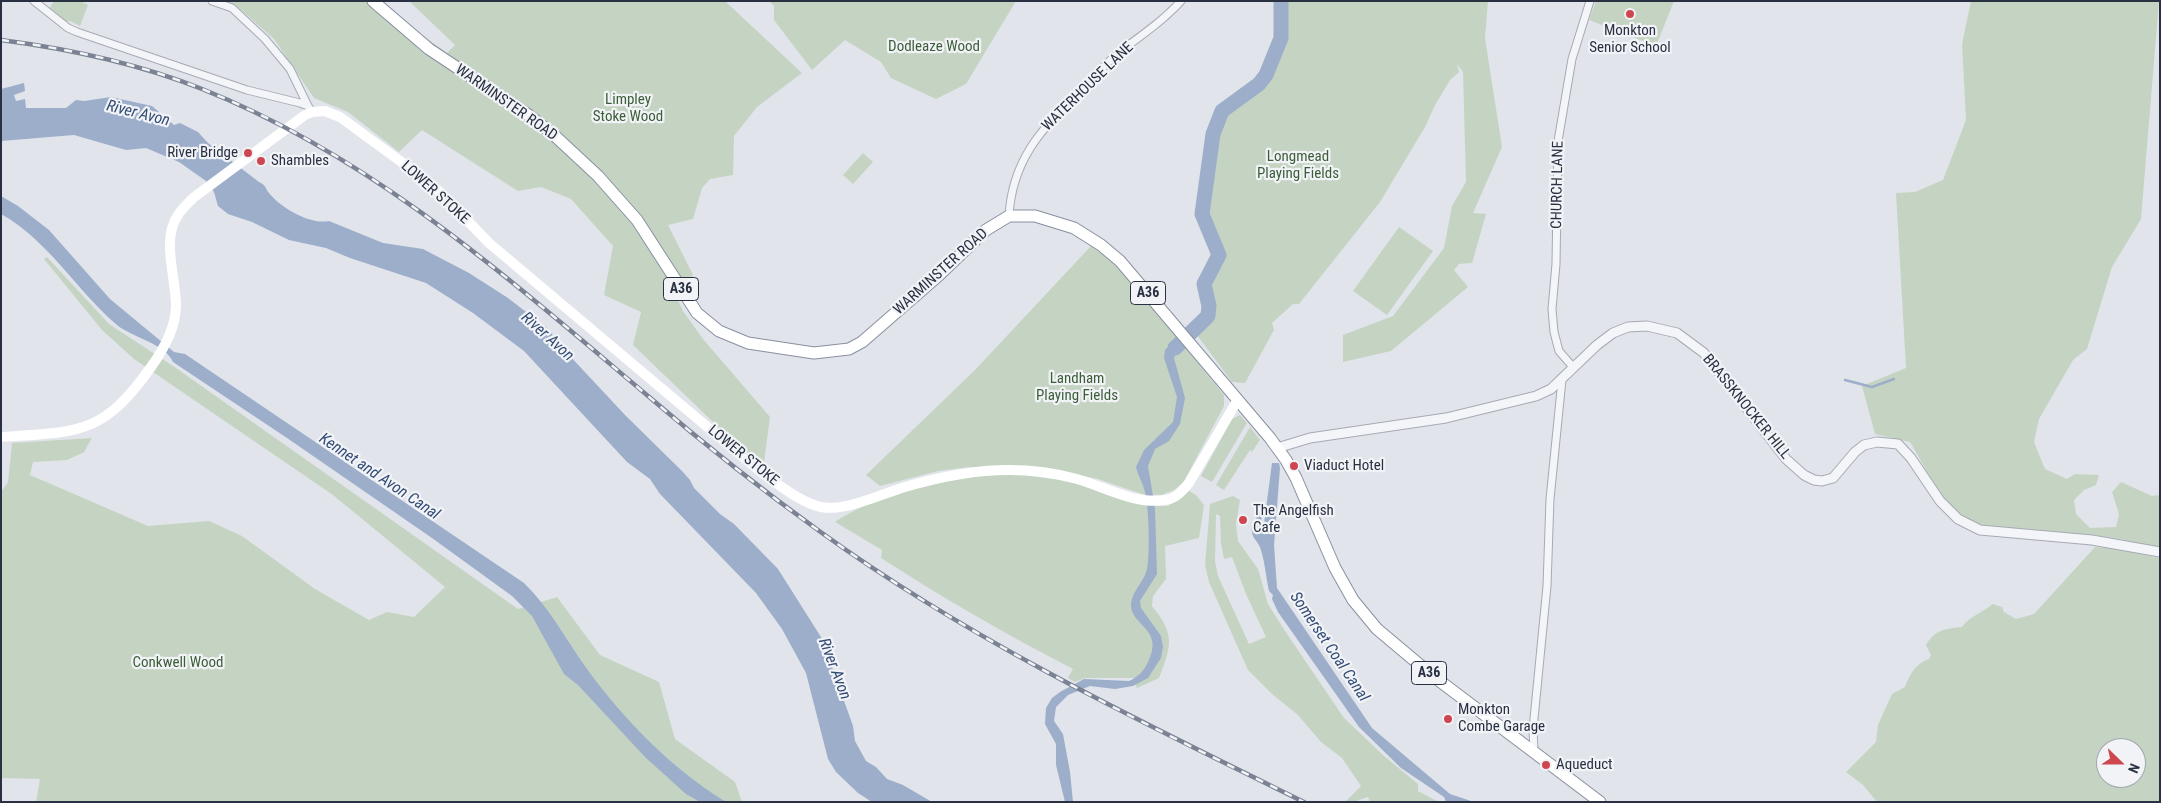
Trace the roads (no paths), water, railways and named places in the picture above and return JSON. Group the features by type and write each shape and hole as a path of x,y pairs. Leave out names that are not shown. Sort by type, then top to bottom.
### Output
{"highway":[{"name":"WARMINSTER ROAD","path":"373,1 429,49 530,116 555,136 598,176 637,220 697,313 719,331 748,343 814,353 856,346 877,330 986,230 1009,216"},
{"name":"A36","path":"1009,216 1035,216 1074,228 1101,245 1120,261 1237,401 1283,447 1286,460 1335,568 1353,600 1369,621 1386,638 1433,676 1600,802"}],"main road":[{"path":"1,437 67,433 99,421 120,406 137,388 167,342 176,316 171,253 172,232 178,215 194,198 310,109"},
{"name":"LOWER STOKE","path":"310,109 325,111 350,123 440,192 489,243 632,364 762,473 808,503 821,507 845,506 952,474 973,471 1010,470 1064,476 1145,500 1158,501 1173,498 1189,483 1237,401"}],"street":[{"path":"34,1 63,24 77,32 194,73 310,109"},
{"path":"212,1 232,8 266,40 290,69 310,109"},
{"name":"WATERHOUSE LANE","path":"1009,216 1010,205 1026,155 1045,126 1108,62 1181,1"},
{"name":"CHURCH LANE","path":"1573,367 1559,351 1554,332 1552,309 1556,264 1558,141 1572,59 1590,1"},
{"name":"BRASSKNOCKER HILL","path":"1283,447 1310,438 1446,418 1536,396 1551,389 1562,380 1573,367 1613,333 1628,327 1647,326 1677,333 1704,353 1786,459 1804,475 1814,480 1822,481 1833,478 1855,452 1864,445 1877,442 1898,444 1911,458 1940,501 1958,519 1980,530 2092,540 2160,552"},
{"path":"1534,751 1533,729 1547,586 1550,499 1562,380"}],"water":[{"name":"River Avon","path":"24,83 25,91 14,95 16,101 25,99 26,108 66,108 76,100 84,101 111,97 152,106 174,125 180,123 198,132 208,143 263,184 274,199 288,210 305,218 321,222 329,221 383,243 423,249 469,273 508,298 547,328 568,354 626,416 682,471 694,488 720,514 734,524 778,569 826,645 828,656 853,726 855,741 866,761 876,767 887,779 903,785 932,802 872,802 858,793 836,772 828,759 806,673 782,629 756,593 660,494 650,479 627,462 524,351 473,313 426,283 350,258 326,248 289,240 252,222 228,214 218,206 214,192 206,181 179,162 146,148 126,150 74,135 1,141 1,89"},
{"path":"1,196 18,206 49,230 110,299 174,352 185,354 524,583 550,614 579,658 602,688 633,725 686,774 726,802 700,802 686,794 645,757 578,685 564,674 532,616 512,596 432,538 173,362 163,350 117,325 88,297 34,238 1,214"},
{"path":"1181,334 1187,340 1178,347 1174,358 1185,398 1180,424 1169,441 1155,449 1148,466 1155,508 1157,574 1140,601 1141,608 1161,636 1163,647 1161,658 1148,678 1133,686 1115,689 1090,686 1068,695 1056,707 1054,721 1063,734 1073,802 1065,802 1056,765 1056,744 1045,724 1046,708 1052,698 1084,679 1129,681 1145,668 1152,651 1150,635 1136,618 1131,604 1147,569 1149,553 1146,499 1136,467 1144,450 1173,422 1177,397 1164,358 1165,350"},
{"path":"1272,463 1279,463 1280,468 1274,545 1277,588 1372,728 1450,794 1474,802 1446,802 1444,797 1401,768 1359,727 1278,612 1272,599 1273,595 1269,591 1261,550 1253,536 1252,530 1252,525 1256,524 1257,510 1262,511 1261,525 1264,524"}],"waterway":[{"path":"1175,348 1208,316 1209,306 1204,284 1219,255 1202,214 1213,134 1222,111 1259,84 1266,75 1281,38 1281,1"},
{"path":"1845,380 1872,387 1894,379"}],"railway":[{"path":"1,40 103,58 178,80 265,117 324,149 382,185 491,265 734,466 800,517 879,572 937,609 1057,678 1304,802"}],"place":[{"name":"Monkton Senior School","path":"1630,14"},
{"name":"River Bridge","path":"248,153"},
{"name":"Shambles","path":"261,161"},
{"name":"Viaduct Hotel","path":"1294,466"},
{"name":"The Angelfish Cafe","path":"1243,520"},
{"name":"Monkton Combe Garage","path":"1448,719"},
{"name":"Aqueduct","path":"1546,765"}],"park label":[{"name":"Dodleaze Wood","path":"934,47"},
{"name":"Limpley Stoke Wood","path":"628,108"},
{"name":"Longmead Playing Fields","path":"1298,166"},
{"name":"Landham Playing Fields","path":"1077,388"},
{"name":"Conkwell Wood","path":"178,663"}],"water label":[{"name":"Kennet and Avon Canal","path":"379,477"},
{"name":"Somerset Coal Canal","path":"1329,647"}]}
